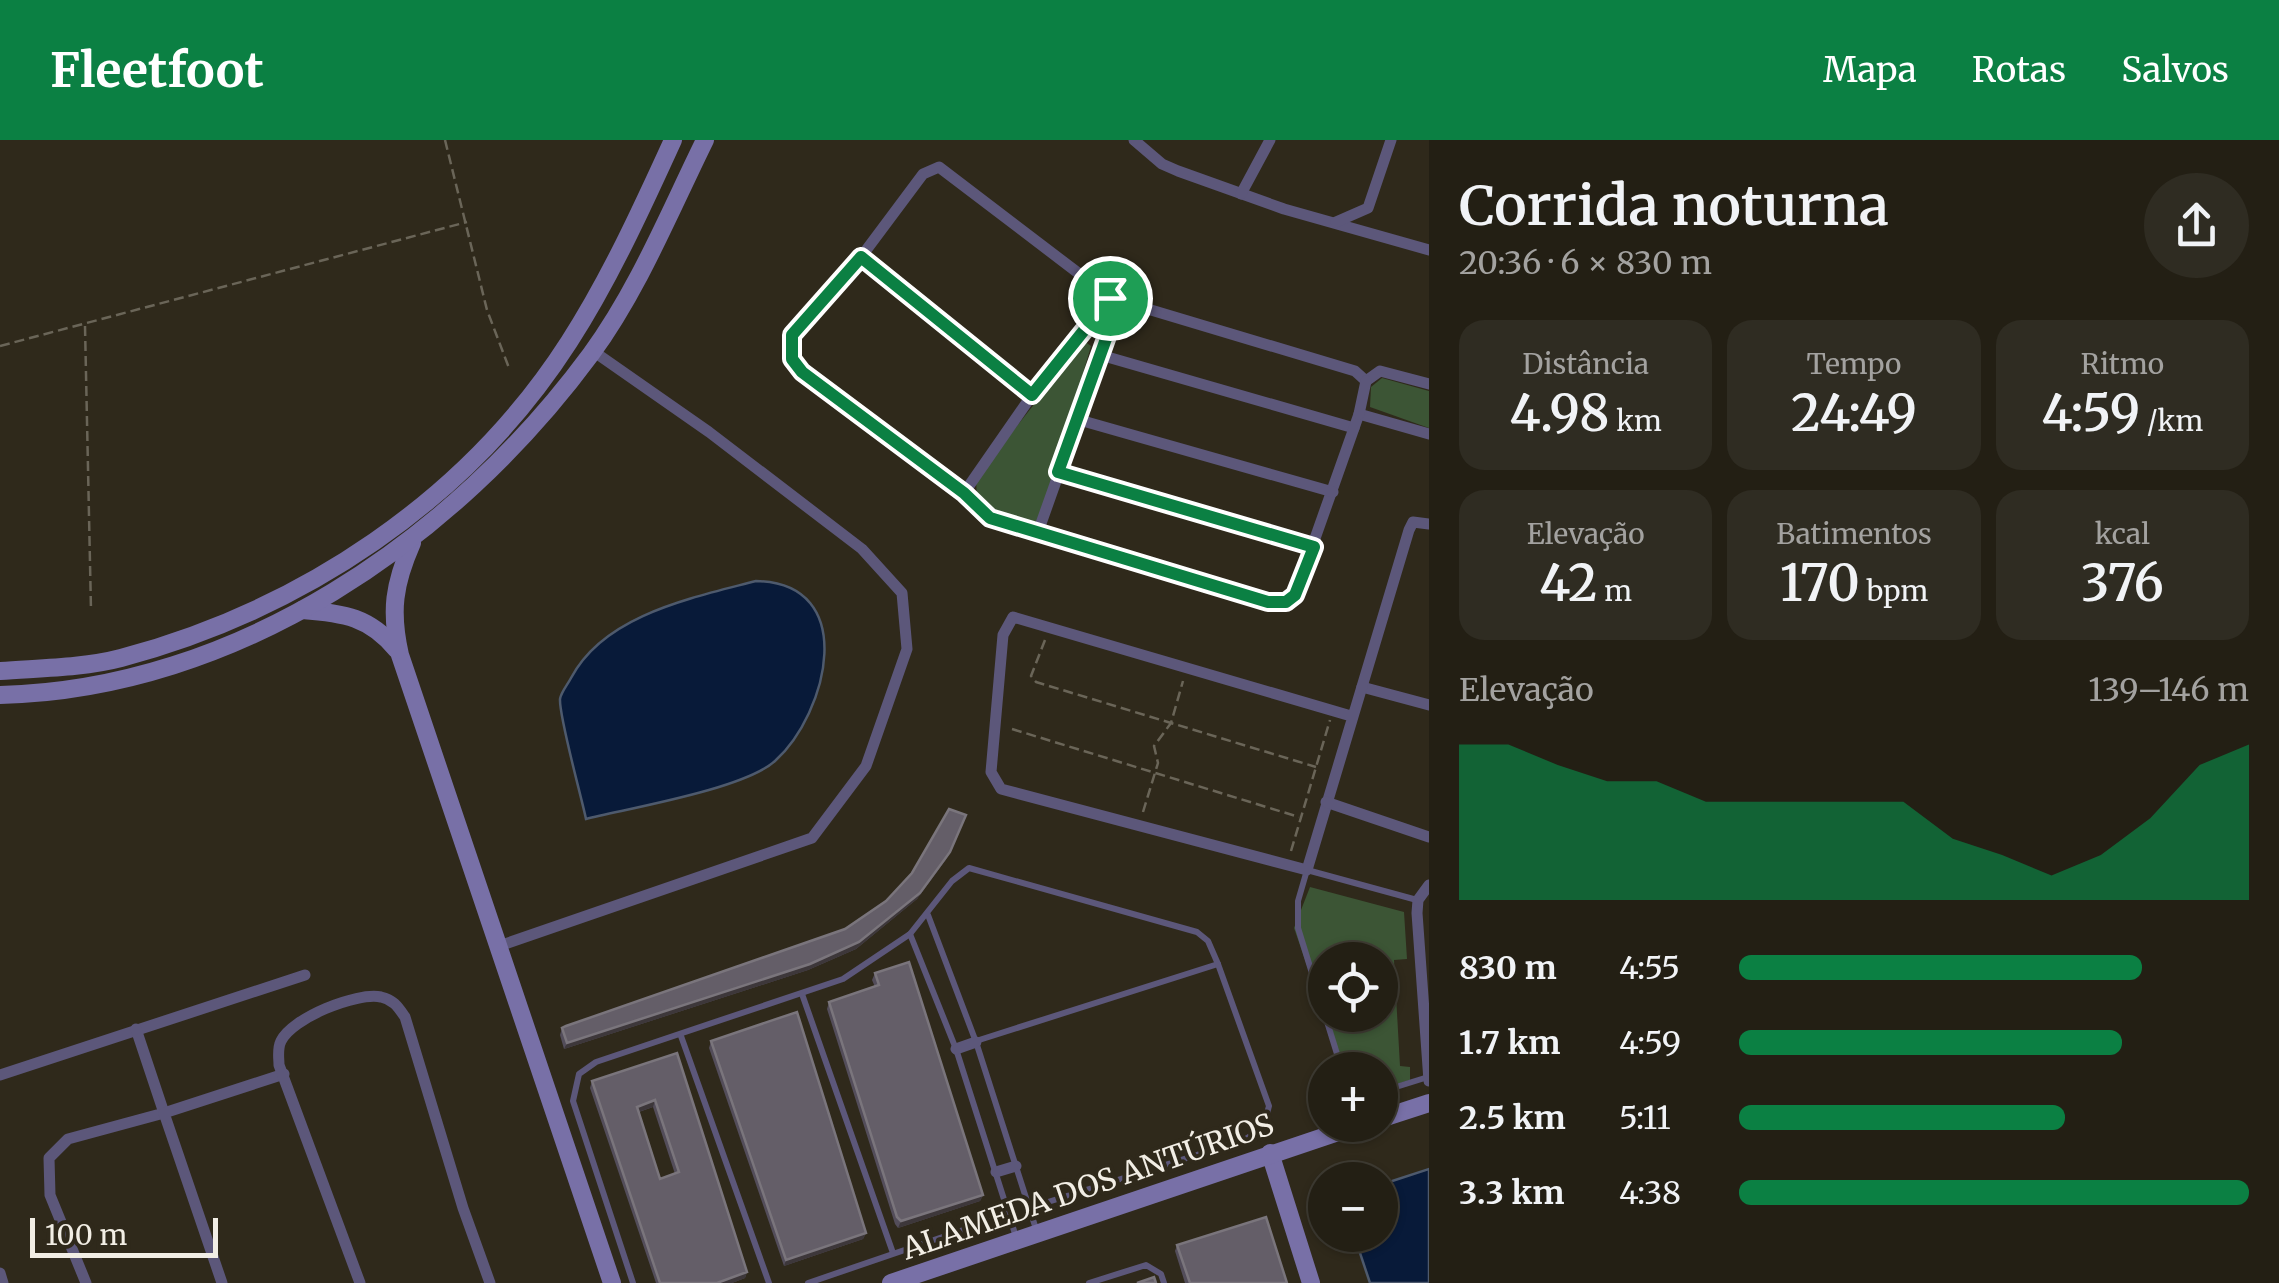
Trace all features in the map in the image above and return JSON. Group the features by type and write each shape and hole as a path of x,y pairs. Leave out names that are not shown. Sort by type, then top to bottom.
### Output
{"main road":[{"path":"0,670 117,659 248,614 298,591 404,520 470,464 523,405 569,342 673,140"},
{"path":"0,695 67,691 173,663 300,610 413,540 482,481 594,352 705,140"},
{"path":"413,540 396,578 392,605 400,655 612,1283"},
{"path":"300,610 364,619 380,628 400,655"},
{"path":"1398,1113 1429,1104"},
{"name":"ALAMEDA DOS ANTÚRIOS","path":"891,1283 1308,1141"},
{"path":"1270,1153 1310,1283"}],"street":[{"path":"1134,140 1162,164 1241,194 1429,250"},
{"path":"1241,194 1270,140"},
{"path":"1332,223 1368,208 1390,140"},
{"path":"939,167 1115,299 1355,370 1366,381 1360,414 1295,595 1278,603 990,518 964,493 802,372 792,359 792,335 861,257 923,174 939,167"},
{"path":"861,257 1032,395"},
{"path":"1038,532 1115,299"},
{"path":"964,493 1032,395 1115,299"},
{"path":"499,946 812,838 866,766 907,649 902,593 862,549 710,432 594,352"},
{"path":"1097,354 1354,428"},
{"path":"1366,381 1386,372 1429,384"},
{"path":"1360,414 1429,434"},
{"path":"1076,419 1333,492"},
{"path":"1058,472 1314,547"},
{"path":"1351,716 1012,617 1007,624 994,780 1001,789 1306,870 1409,530 1413,522 1429,524"},
{"path":"1362,686 1429,705"},
{"path":"1326,802 1429,837"},
{"path":"1429,885 1418,900 1429,1079"},
{"path":"0,1074 305,975"},
{"path":"360,1283 279,1065 281,1040 312,1016 377,996 396,1003 406,1016 463,1208 490,1283"},
{"path":"136,1029 222,1283"},
{"path":"956,1049 976,1042"},
{"path":"86,1283 50,1195 50,1158 68,1139 284,1074"},
{"path":"996,1172 1016,1166"},
{"path":"0,1273 3,1283"}],"lane":[{"path":"633,1283 574,1101 579,1074 596,1062 843,979 910,934 960,873 982,870 1183,926 1208,941 1268,1106 1264,1128 1244,1140 1029,1208"},
{"path":"1336,1052 1298,928 1298,900 1306,870 1418,900"},
{"path":"928,915 976,1042 1038,1235"},
{"path":"910,934 956,1049 1018,1242"},
{"path":"976,1042 1218,964"},
{"path":"802,994 893,1253"},
{"path":"681,1036 769,1283"},
{"path":"1398,1087 1429,1079"},
{"path":"808,1283 1010,1214"},
{"path":"1089,1283 1146,1265 1161,1274 1164,1283"}],"path":[{"path":"445,140 487,310 509,368"},
{"path":"0,346 467,222"},
{"path":"84,324 91,610"},
{"path":"1046,624 1042,652 1031,676 1036,682 1316,767"},
{"path":"1138,828 1155,773 1154,746 1171,722 1187,667"},
{"path":"1288,862 1330,718"},
{"path":"1012,729 1300,817"}],"green space":[{"path":"1084,341 1091,346 1041,516 1033,524 994,516 977,500 976,478"},
{"path":"1382,378 1429,391 1429,428 1370,407 1371,387"},
{"path":"1310,887 1404,912 1407,959 1398,960 1398,942 1308,942 1308,969 1294,928"},
{"path":"1398,1031 1400,1066 1410,1067 1410,1080 1398,1084 1398,1052 1337,1052 1330,1032"}],"water":[{"path":"756,581 789,587 810,603 822,626 820,683 794,740 775,761 739,780 586,819 560,699 586,656 627,624 651,612"},
{"path":"1429,1169 1429,1283 1370,1283 1360,1252 1398,1252 1398,1179"}],"building":[{"path":"949,809 966,815 950,852 920,893 859,942 810,964 567,1043 562,1028 566,1026 845,929 886,901 912,873"},
{"path":"909,962 983,1195 901,1221 829,1002 879,985 875,973"},
{"path":"797,1012 866,1233 786,1260 711,1041"},
{"path":"677,1053 747,1272 717,1283 660,1283 592,1081","holes":["655,1100 679,1172 660,1179 637,1107"]},
{"path":"1266,1217 1287,1283 1190,1283 1177,1245"}],"route":[{"path":"861,257 1032,395 1110,298 1120,300 1097,354 1058,472 1314,547 1295,595 1286,602 1268,602 990,518 964,493 802,372 792,359 789,345 792,335 861,257"}]}
